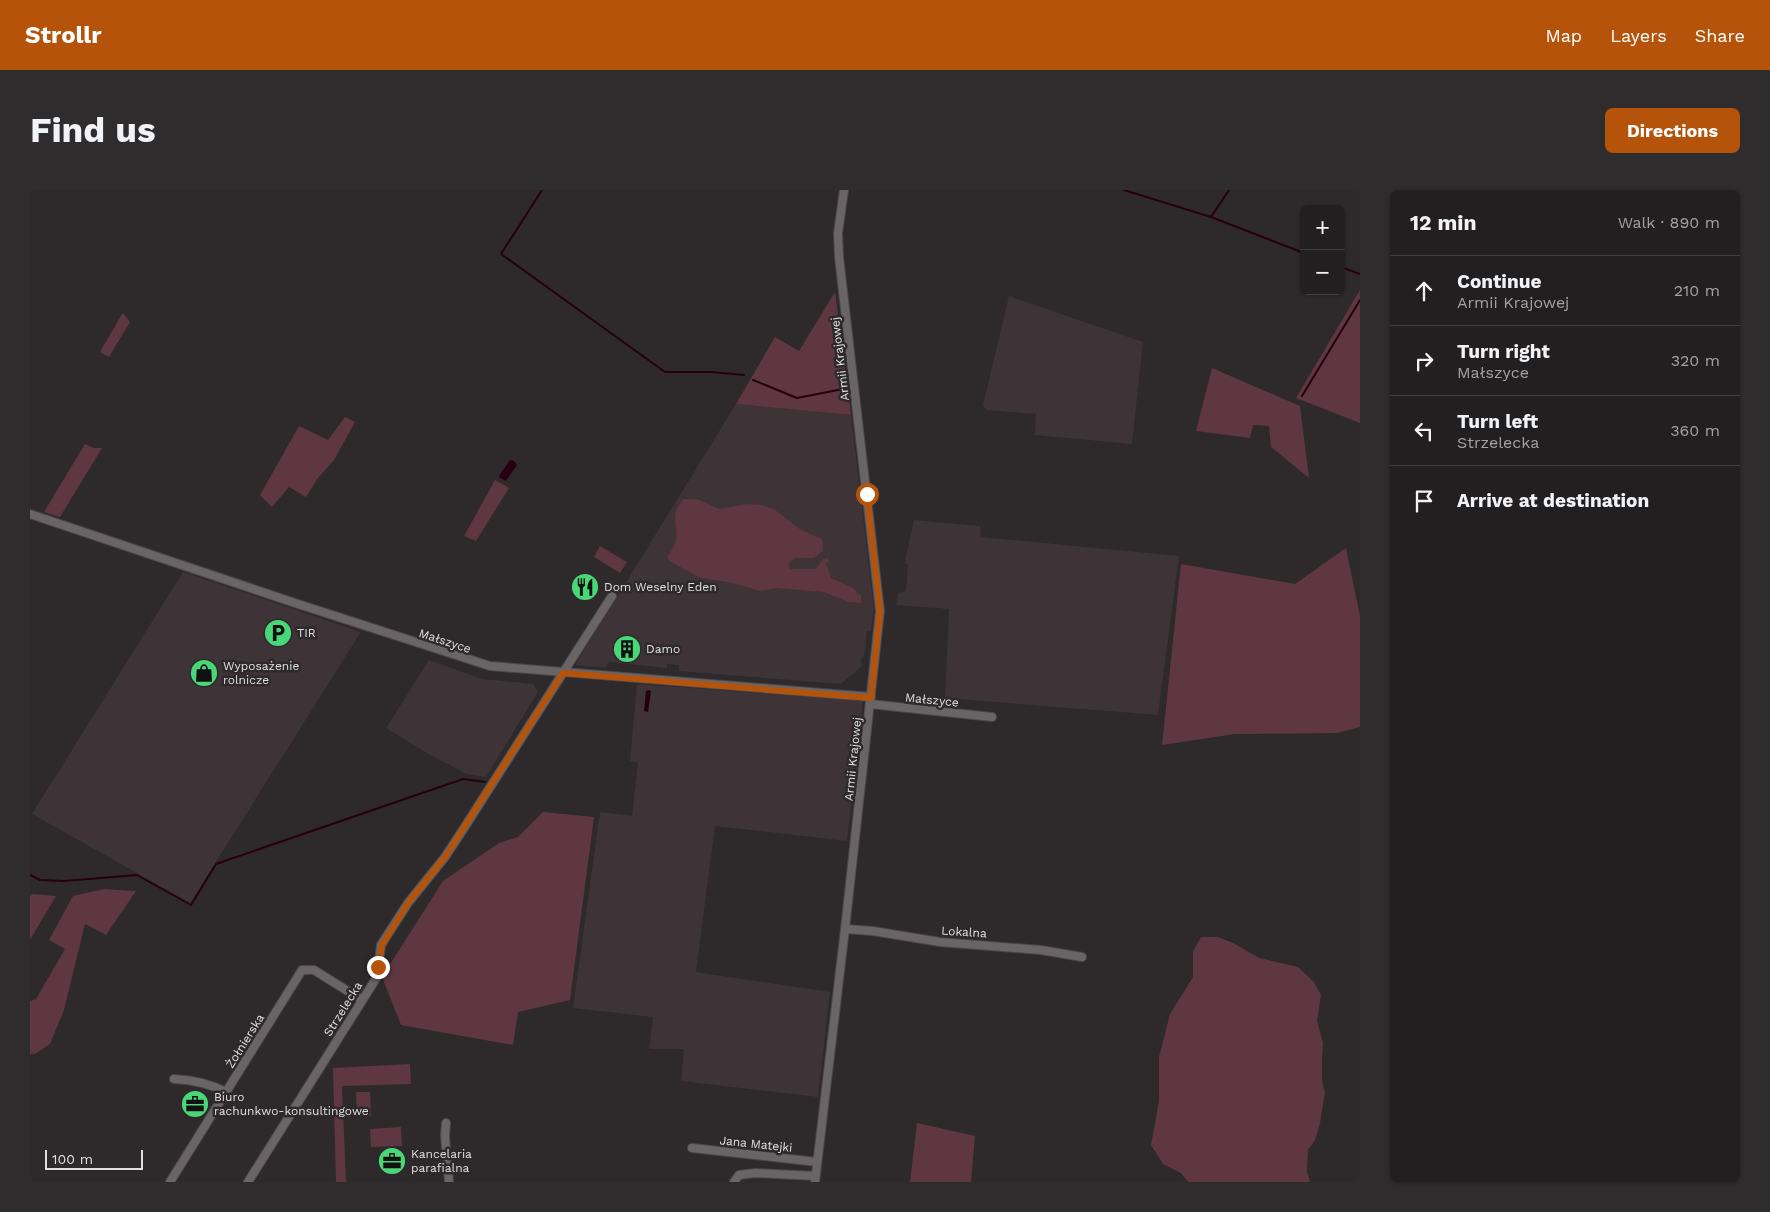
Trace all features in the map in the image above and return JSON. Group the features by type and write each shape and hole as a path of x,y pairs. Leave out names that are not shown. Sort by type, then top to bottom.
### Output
{"street":[{"name":"Armii Krajowej","path":"815,1179 880,611 839,257 838,233 844,190"},
{"name":"Małszyce","path":"30,514 478,664 871,701 992,717"},
{"name":"Strzelecka","path":"248,1182 377,977 382,945 408,903 450,849 612,596"},
{"name":"Lokalna","path":"845,930 873,931 940,942 1040,950 1082,957"},
{"name":"Żołnierska","path":"170,1182 302,970 314,970 362,1000"},
{"path":"174,1079 210,1084 226,1092"},
{"path":"446,1123 445,1136 449,1182"},
{"name":"Jana Matejki","path":"692,1148 817,1162"},
{"path":"734,1182 739,1175 755,1173 815,1179"}],"shaded area":[{"path":"1360,290 1360,423 1296,398"},
{"path":"835,292 851,415 736,404 775,337 799,351"},
{"path":"1009,296 1143,342 1132,444 1035,435 1036,414 986,410 983,405"},
{"path":"122,314 130,322 109,357 100,352"},
{"path":"1212,368 1300,406 1309,478 1271,447 1269,426 1253,425 1250,438 1196,431"},
{"path":"736,404 851,415 874,609 871,631 867,631 864,656 861,659 862,666 841,684 679,671 679,665 667,664 667,668 609,662 605,668 575,665"},
{"path":"345,417 355,422 334,460 318,478 306,497 289,487 272,507 260,495 299,426 328,440"},
{"path":"85,444 94,448 102,448 60,517 44,512"},
{"path":"510,460 514,461 517,465 506,481 499,476"},
{"path":"495,480 509,488 476,541 464,536"},
{"path":"684,499 697,499 719,509 747,504 761,505 774,509 801,530 822,539 823,551 814,558 794,558 789,563 790,569 816,569 823,559 828,558 829,561 826,563 831,578 853,588 861,596 861,603 849,602 824,592 776,588 760,591 733,583 701,578 671,562 667,558 676,540 675,514 679,504"},
{"path":"914,520 980,526 981,537 1179,556 1158,715 945,698 949,609 896,605 898,593 906,591 908,564 905,564"},
{"path":"600,546 627,562 620,573 594,557"},
{"path":"1346,548 1360,616 1360,727 1337,733 1235,734 1162,745 1181,564 1295,584"},
{"path":"183,572 361,632 190,903 32,814"},
{"path":"429,660 482,679 533,684 538,692 486,777 467,774 432,756 386,728"},
{"path":"637,684 863,701 847,841 715,826 696,972 830,992 818,1097 681,1081 684,1049 649,1049 653,1017 573,1008 600,812 632,816 638,762 630,761"},
{"path":"646,691 651,691 648,712 644,711"},
{"path":"543,812 594,817 570,1000 518,1012 513,1045 401,1025 382,977 443,881 499,843 518,837"},
{"path":"104,889 136,891 106,935 85,924 64,1010 50,1044 35,1054 30,1054 30,1001 36,999 65,949 49,940 73,896"},
{"path":"32,894 56,896 30,940 30,897"},
{"path":"1201,937 1218,937 1259,958 1298,967 1314,982 1321,995 1317,1021 1323,1043 1322,1081 1325,1092 1320,1123 1315,1140 1308,1150 1307,1171 1310,1182 1188,1182 1181,1173 1163,1164 1151,1145 1159,1101 1159,1057 1170,1014 1193,977 1193,951"},
{"path":"410,1064 411,1084 342,1086 346,1182 336,1182 333,1068"},
{"path":"356,1092 370,1092 371,1116 357,1117"},
{"path":"917,1123 975,1136 971,1182 910,1182"},
{"path":"401,1127 402,1146 371,1147 370,1129"}],"waterway":[{"path":"542,190 501,254 665,372 712,372 744,375"},
{"path":"1124,190 1211,217 1300,251"},
{"path":"1211,217 1229,190"},
{"path":"1345,268 1360,274"},
{"path":"1302,396 1360,300"},
{"path":"753,380 797,398 848,388"},
{"path":"30,875 40,880 64,881 137,875 191,905 216,864 463,779 485,782"}],"place":[{"name":"Dom Weselny Eden","path":"585,587"},
{"name":"TIR","path":"278,633"},
{"name":"Damo","path":"627,649"},
{"name":"Wyposażenie rolnicze","path":"204,673"},
{"name":"Biuro rachunkwo-konsultingowe","path":"195,1104"},
{"name":"Kancelaria parafialna","path":"392,1161"}],"route":[{"path":"378,967 382,945 408,903 445,857 563,673 871,698 880,611 867,494"}]}
